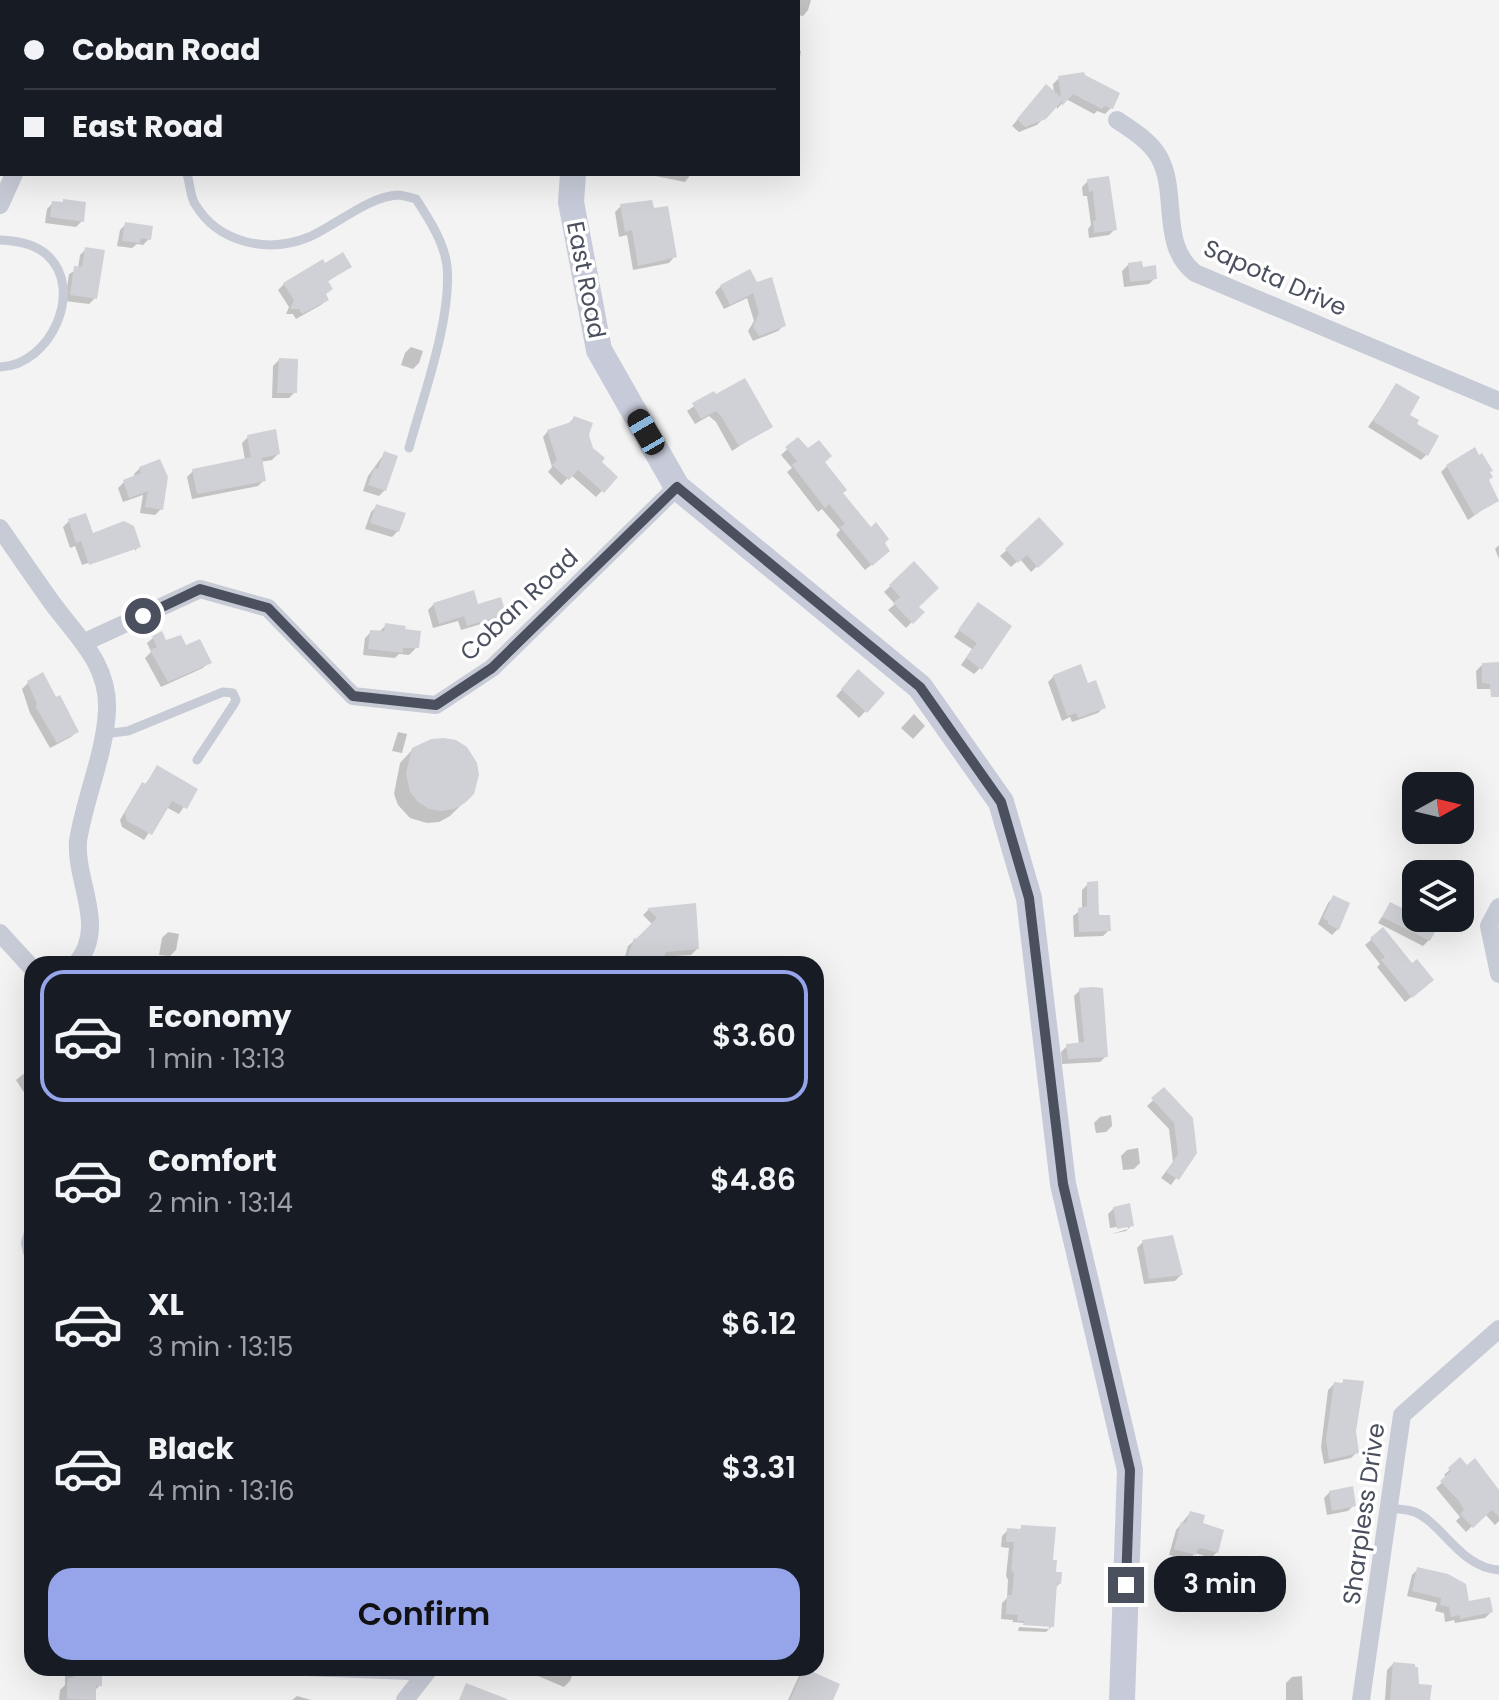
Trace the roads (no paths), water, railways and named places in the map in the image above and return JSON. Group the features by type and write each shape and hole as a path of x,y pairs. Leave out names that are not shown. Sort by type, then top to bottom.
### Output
{"street":[{"name":"Sapota Drive","path":"1117,120 1157,154 1163,167 1180,258 1195,273 1499,401"},
{"path":"0,205 13,176"},
{"name":"East Road","path":"573,176 571,202 599,350 677,487 920,687 1001,802 1029,898 1063,1184 1130,1470 1122,1700"},
{"name":"Coban Road","path":"85,642 200,589 268,608 353,696 436,705 492,668 677,487"},
{"path":"0,528 55,607 85,642 104,682 107,711 104,734 78,841 77,858 91,926 82,956"},
{"path":"1499,907 1489,926 1499,974"},
{"path":"0,933 24,959"},
{"name":"Sharpless Drive","path":"1361,1700 1402,1415 1499,1329"},
{"path":"405,1700 423,1676"}],"lane":[{"path":"188,176 194,202 213,226 235,240 262,244 308,238 362,206 398,195 416,199 434,226 447,264 447,298 409,448"},
{"path":"0,240 22,241 46,254 59,272 62,300 57,327 45,345 30,357 0,367"},
{"path":"104,734 128,731 223,692 233,693 234,704 197,760"},
{"path":"1389,1508 1413,1511 1469,1558 1484,1567 1499,1570"}]}
